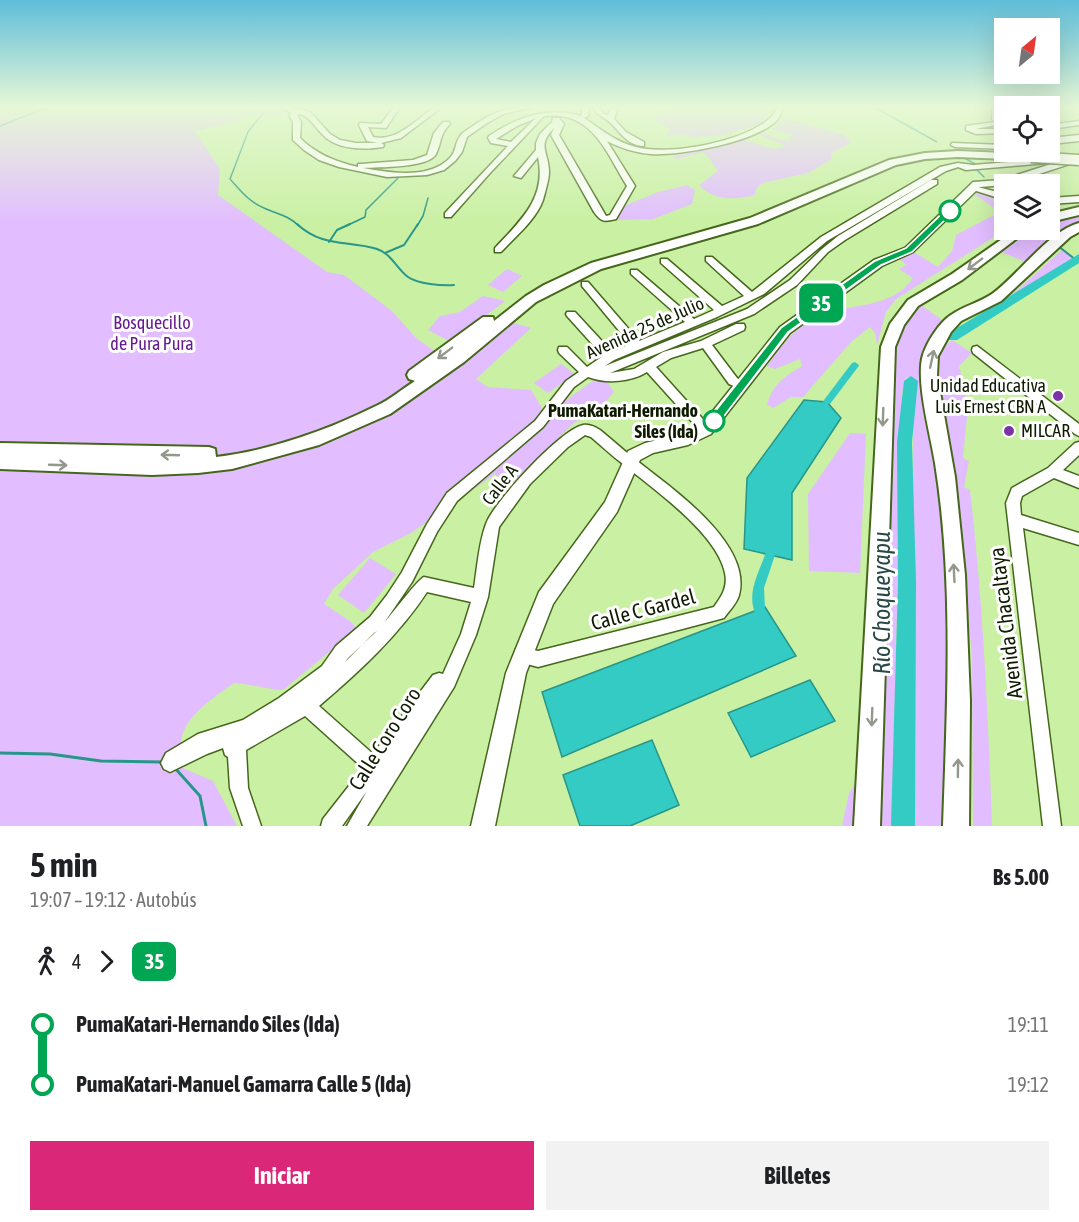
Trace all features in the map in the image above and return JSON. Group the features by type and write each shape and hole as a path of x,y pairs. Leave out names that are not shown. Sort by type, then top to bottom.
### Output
{"highway":[{"path":"0,450 200,456 278,441 344,419 381,400 526,292 574,267 615,253 752,215 870,163 894,155 935,150 994,149"},
{"path":"0,462 152,468 198,466 232,462 319,438 384,410 459,358 531,299 549,288 596,267 754,221 893,162 925,156 958,154 1076,158"},
{"path":"1060,155 1076,158"},
{"path":"1060,216 1079,211"},
{"path":"956,826 959,702 954,571 948,491 930,389 930,356 945,329 956,318 996,298 1066,234 1079,226"},
{"path":"867,826 888,347 897,324 913,303 957,277 1008,240"}],"main road":[{"path":"483,826 516,673 546,598 611,507 631,463 640,451 689,440 706,430 785,330 878,263 909,250 980,182 1002,183 1076,158"}],"street":[{"path":"301,146 323,159 347,167 365,171 412,174 435,171 458,154 461,146"},
{"path":"347,167 425,161 433,154 435,146"},
{"path":"448,215 512,146"},
{"path":"498,250 534,211 545,172 540,146"},
{"path":"561,146 603,219 613,216 631,186 604,146"},
{"path":"626,146 661,152 703,146"},
{"path":"648,146 690,149"},
{"path":"962,146 994,148"},
{"path":"518,176 540,150"},
{"name":"Avenida 25 de Julio","path":"586,372 609,369 743,316 800,277 837,241 910,199 947,173 972,167 1076,158"},
{"name":"Avenida 25 de Julio","path":"586,372 610,357 721,311 767,288 824,239 906,189 948,167 958,165 972,167"},
{"path":"973,187 994,194"},
{"path":"1060,199 1079,199"},
{"path":"709,259 752,296"},
{"path":"664,261 721,311"},
{"path":"634,272 692,323"},
{"path":"585,284 637,345"},
{"path":"571,314 610,357"},
{"path":"563,350 586,372 608,377 637,373 667,355 705,344 740,327"},
{"path":"705,344 733,381 741,385"},
{"path":"977,350 1079,431"},
{"path":"649,367 706,430"},
{"path":"480,597 424,584 410,605 380,639 306,706 237,740 202,746 170,763 172,759 204,740 247,727 285,704 328,672 342,652 375,622 392,600 407,578 432,528 452,497 539,424 564,390 586,372"},
{"name":"Calle A","path":"449,674 468,634 480,597 492,525 525,480 564,443 583,430 590,430 631,463"},
{"name":"Avenida Chacaltaya","path":"1052,826 1013,503 1017,492 1053,472 1079,447"},
{"name":"Calle C Gardel","path":"522,656 538,660 719,613 727,603 733,577 729,559 694,515 669,490 631,463"},
{"path":"1053,472 1079,482"},
{"path":"1015,519 1079,539"},
{"path":"330,826 443,676 449,674"},
{"name":"Calle Coro Coro","path":"356,826 448,681 449,674"},
{"path":"306,706 375,767"},
{"path":"237,740 239,788 252,826"}],"green space":[{"name":"Bosquecillo de Pura Pura","path":"0,146 205,146 220,169 218,195 327,272 344,275 392,311 416,338 459,368 514,323 531,328 476,379 488,387 531,390 546,415 594,380 607,382 614,392 600,408 574,423 510,485 495,474 411,533 373,552 333,589 324,604 350,621 357,629 283,690 234,683 206,704 189,721 181,742 182,753 171,763 213,781 237,826 0,826"},
{"path":"712,146 762,146 773,149 787,146 846,146 831,153 832,159 808,173 762,183 756,189 755,195 740,198 718,197 699,185 718,171 707,155 702,152 677,159 672,157"},
{"path":"687,185 695,190 692,204 653,219 616,220 621,207 658,192"},
{"path":"971,192 994,197 994,208"},
{"path":"1079,214 1079,222 1060,233 1060,219"},
{"path":"994,215 994,237 896,299 886,312 877,345 875,333 870,327 852,341 803,397 791,397 773,408 767,404 780,381 802,366 800,359 775,369 767,366 790,337 804,324 832,311 871,304 895,295 913,278 899,269 907,265 898,258 912,251 938,267 952,251 956,235"},
{"path":"1018,240 1052,240 1026,262 1001,252"},
{"path":"1062,250 1077,262 968,327 1015,292"},
{"path":"507,269 522,276 503,292 488,285"},
{"path":"483,296 505,301 451,342 428,330 440,316 460,312"},
{"path":"921,305 942,320 932,334 925,352 945,570 949,701 944,826 912,826 915,380 906,377 902,393 892,826 878,826 893,374 895,353 902,328"},
{"path":"952,340 972,353 959,366 968,406 963,458 969,461 964,487 970,490 982,616 992,826 973,826 972,657 956,478 939,381 938,357 941,348"},
{"path":"561,364 575,374 548,393 534,383"},
{"path":"850,433 866,434 860,573 809,571 808,494"},
{"path":"370,558 396,574 364,613 338,595"},
{"path":"858,780 853,826 842,826 849,793"}],"water":[{"path":"804,400 827,402 841,418 792,493 792,560 744,549 747,478"},
{"path":"765,607 796,656 562,757 542,692"},
{"path":"810,680 835,721 751,757 728,713"},
{"path":"652,740 679,805 630,826 580,826 563,775"}],"waterway":[{"path":"243,146 230,179 254,202 297,224"},
{"path":"961,156 975,164"},
{"path":"977,170 984,177"},
{"path":"346,226 365,217 366,210 398,178"},
{"path":"417,226 423,216 428,198"},
{"path":"297,224 316,237 330,241"},
{"path":"330,241 337,230 350,224"},
{"path":"385,253 404,245 418,224"},
{"path":"330,241 366,246 382,251 404,274 412,279 430,284 454,285"},
{"path":"1058,246 1076,260"},
{"name":"Río Choqueyapu","path":"952,337 1079,258"},
{"path":"827,402 855,365"},
{"name":"Río Choqueyapu","path":"903,826 907,581 904,442 911,381"},
{"path":"759,609 759,588 770,555"},
{"path":"0,753 50,754 101,761 162,762"},
{"path":"174,767 200,796 206,826"}],"bus line":[{"name":"35","path":"714,421 774,341 785,330 878,263 909,250 950,211"}],"place":[{"name":"Unidad Educativa Luis Ernest CBN A","path":"1058,396"},
{"name":"PumaKatari-Hernando Siles (Ida)","path":"714,421"},
{"name":"MILCAR","path":"1009,431"}]}
